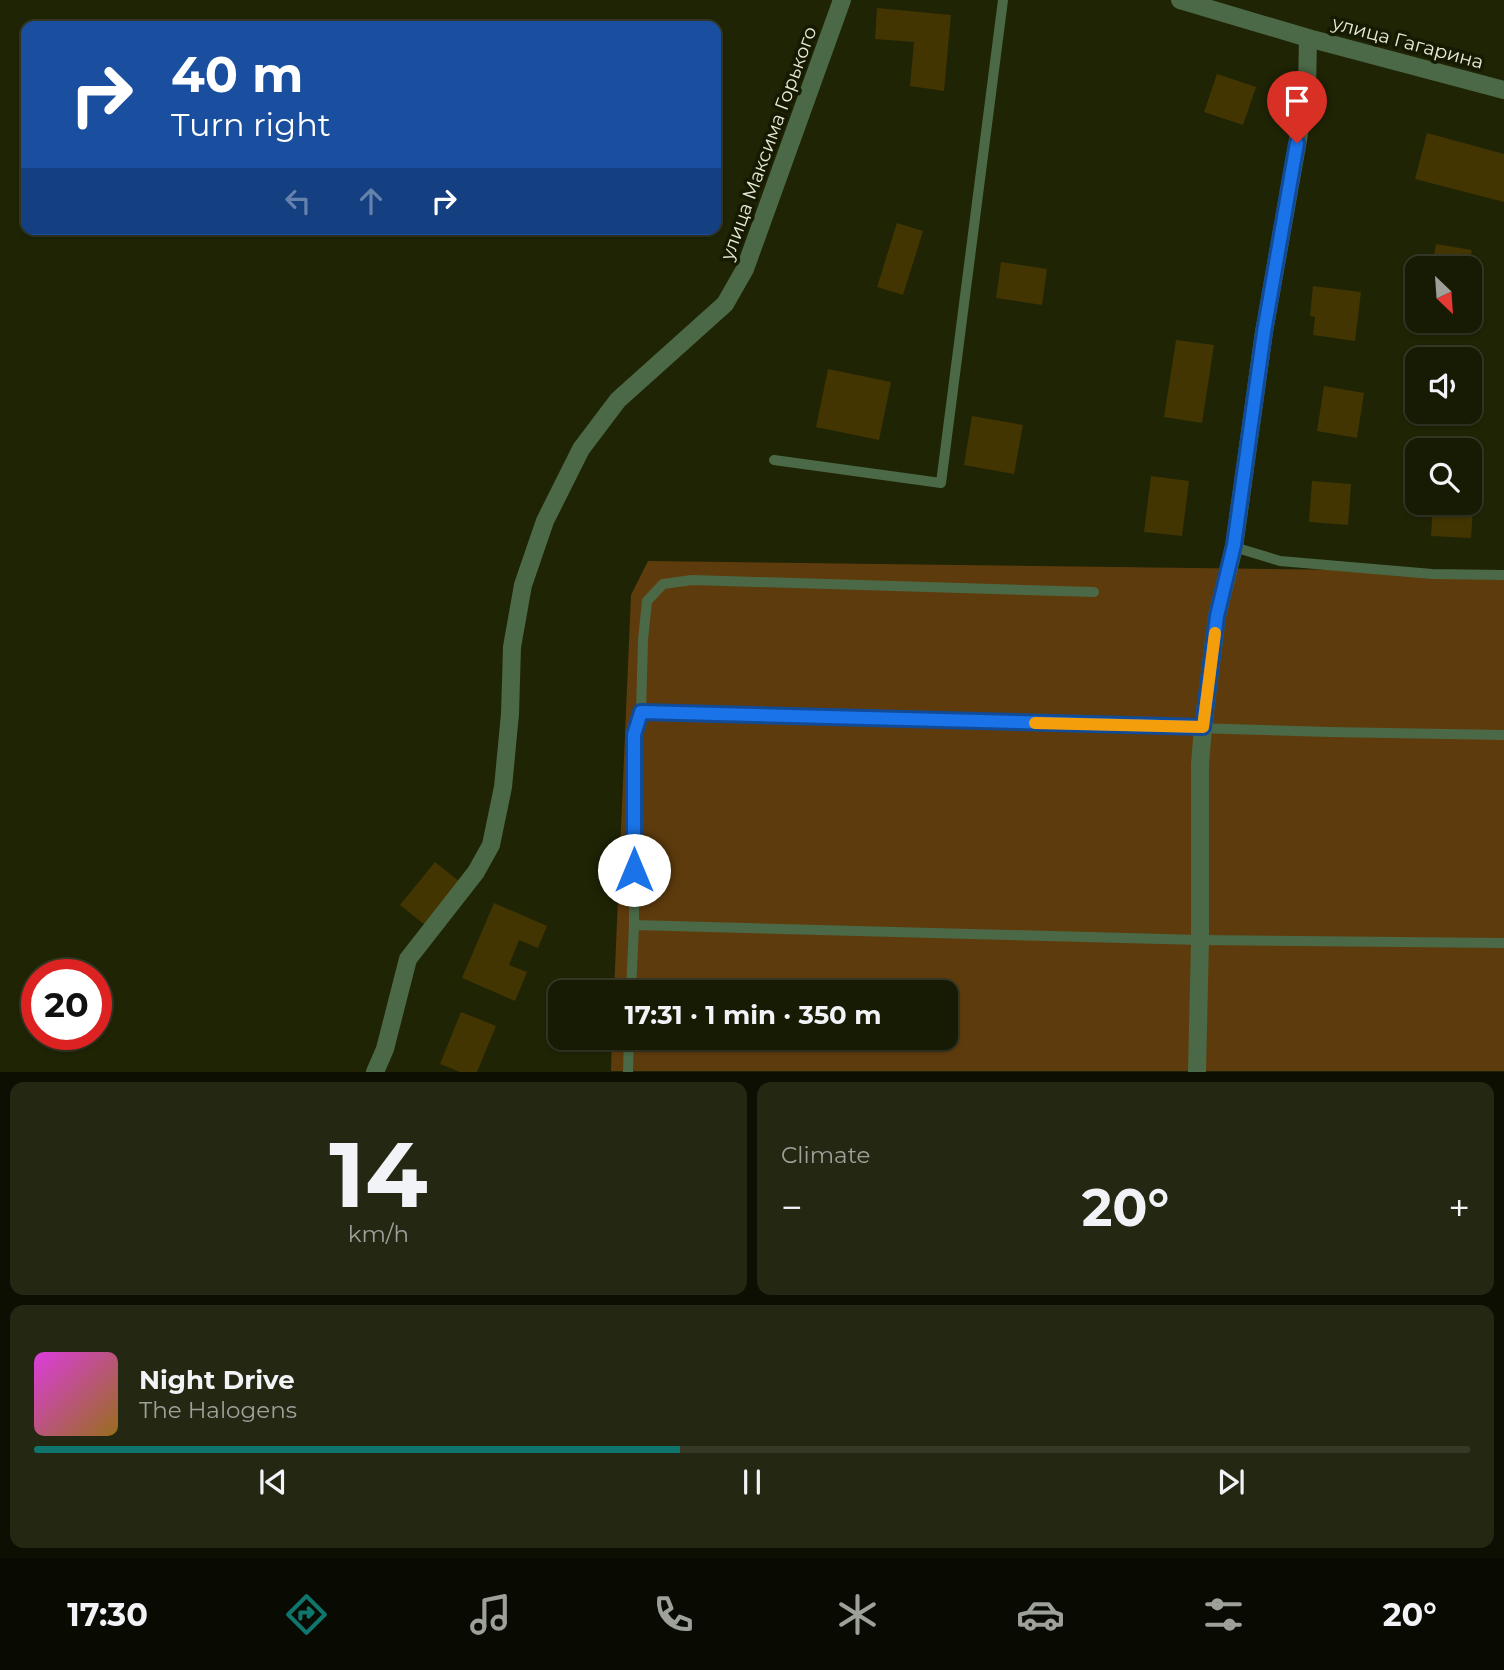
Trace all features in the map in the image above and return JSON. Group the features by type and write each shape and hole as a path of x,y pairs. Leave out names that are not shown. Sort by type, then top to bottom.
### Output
{"street":[{"name":"улица Максима Горького","path":"375,1072 384,1049 408,959 477,872 491,845 503,787 510,714 512,647 523,585 545,521 580,449 618,400 725,304 745,269 842,0"},
{"name":"улица Гагарина","path":"1180,0 1308,38 1504,90"},
{"path":"1197,1072 1200,764 1203,727 1217,616 1234,547 1264,332 1307,89 1308,38"}],"lane":[{"path":"774,460 941,483 1003,0"},
{"path":"1234,547 1280,561 1432,574 1504,575"},
{"path":"632,980 634,735 641,712 646,601 663,584 692,580 1094,592"},
{"path":"641,712 1504,734"},
{"path":"634,925 1200,940 1504,943"},
{"path":"628,1072 629,1050"}],"shaded area":[{"path":"648,561 1504,572 1504,1071 611,1071 612,1050 958,1050 958,980 615,980 631,595"}],"building":[{"path":"877,8 951,15 944,91 910,86 914,42 875,39"},
{"path":"1217,74 1256,87 1243,125 1204,112"},
{"path":"1427,133 1504,154 1504,202 1415,179"},
{"path":"897,223 923,231 903,295 877,287"},
{"path":"1436,244 1472,250 1471,256 1434,256"},
{"path":"1001,262 1047,269 1042,305 996,298"},
{"path":"1313,286 1361,292 1355,341 1313,335 1315,317 1310,316"},
{"path":"1176,340 1214,345 1202,423 1164,417"},
{"path":"828,369 891,382 879,440 816,427"},
{"path":"1324,386 1364,393 1357,438 1317,431"},
{"path":"972,416 1023,425 1014,474 964,465"},
{"path":"1151,476 1189,481 1182,536 1144,532"},
{"path":"1312,481 1351,484 1348,525 1309,522"},
{"path":"1432,515 1473,515 1471,538 1431,536"},
{"path":"435,862 460,882 425,925 400,905"},
{"path":"494,903 547,926 538,948 519,940 509,965 527,972 515,1001 462,978"},
{"path":"461,1012 496,1026 477,1072 460,1072 440,1064"}],"slow traffic":[{"path":"1035,723 1203,727 1215,633"}],"route":[{"path":"634,870 634,735 641,712 1203,727 1217,616 1234,545 1264,332 1297,143"}]}
